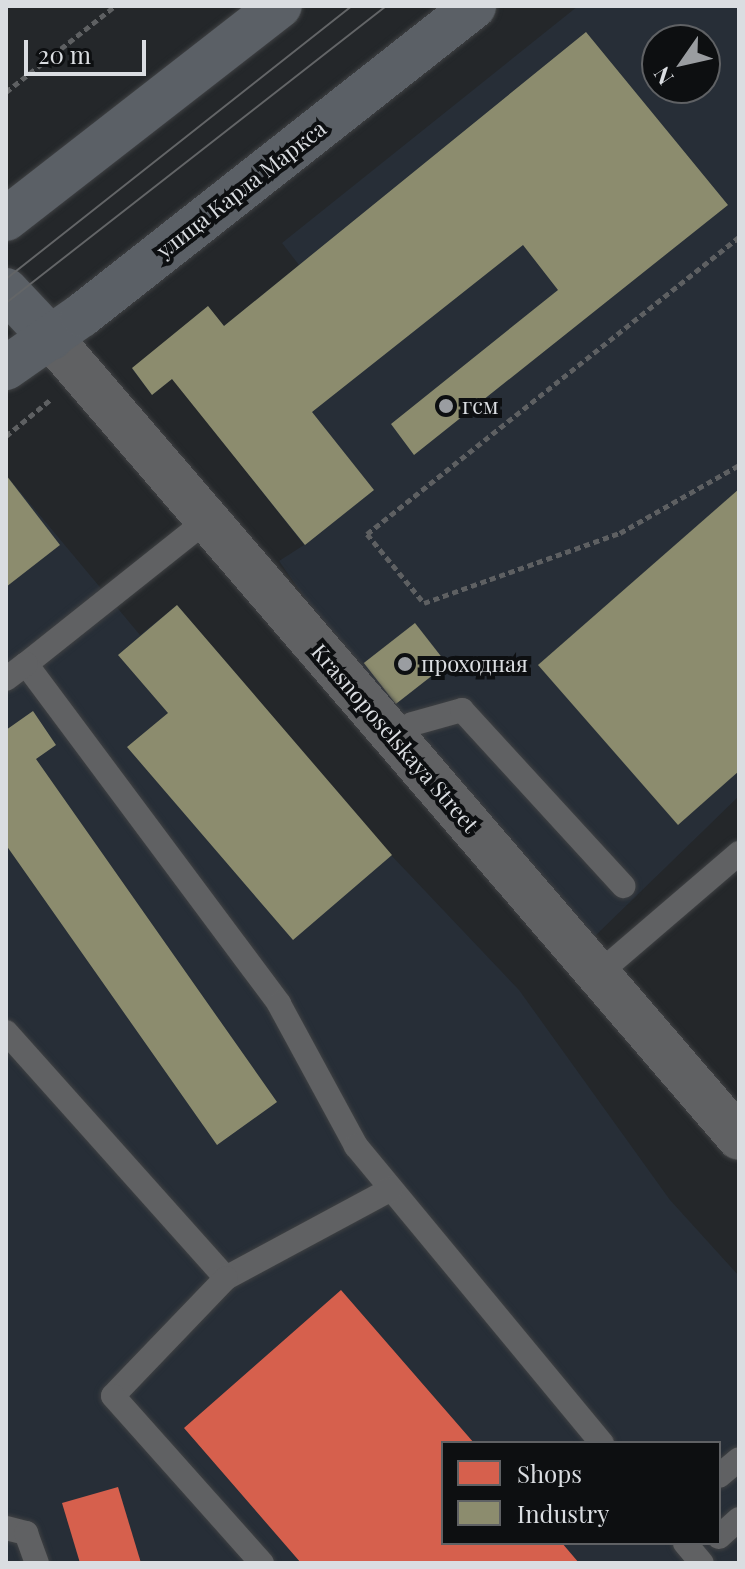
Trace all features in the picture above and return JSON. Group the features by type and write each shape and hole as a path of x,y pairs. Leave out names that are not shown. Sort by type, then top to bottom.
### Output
{"main road":[{"path":"6,219 280,6"},
{"name":"улица Карла Маркса","path":"6,368 51,338 474,6"},
{"path":"6,290 51,338"}],"street":[{"name":"Krasnoposelskaya Street","path":"51,338 739,1138"}],"lane":[{"path":"6,679 207,520"},
{"path":"26,664 279,1004 356,1146 600,1441"},
{"path":"395,738 412,724 462,710 623,886"},
{"path":"598,974 739,853"},
{"path":"6,1032 226,1278"},
{"path":"262,1563 113,1396 226,1278 391,1189"},
{"path":"721,1474 739,1459"},
{"path":"721,1535 739,1519"},
{"path":"6,1528 26,1533 37,1563"}],"path":[{"path":"6,92 115,6"},
{"path":"739,237 367,534 424,603 620,533 739,465"},
{"path":"6,436 81,373"}],"shaded area":[{"path":"578,6 739,6 739,796 593,938 307,601 279,561 304,545 182,390 172,379 152,395 132,369 208,306 224,326 299,265 282,243"},
{"path":"7,476 140,635 177,605 391,855 519,990 670,1200 739,1276 739,1563 6,1563"}],"building: Shops":[{"path":"341,1290 472,1441 441,1441 441,1545 564,1545 579,1563 301,1563 184,1428"},
{"path":"118,1487 141,1563 80,1563 62,1503"}],"building: Industry":[{"path":"586,32 641,99 641,104 645,104 728,205 414,455 391,424 558,290 523,245 312,412 374,490 305,545 172,379 152,395 132,368 208,306 224,326"},
{"path":"6,475 60,545 6,587"},
{"path":"739,489 739,771 678,825 538,665"},
{"path":"177,605 392,855 293,940 127,747 168,713 118,655"},
{"name":"проходная","path":"415,623 447,664 396,704 364,663"},
{"path":"33,711 56,745 36,759 277,1102 217,1145 6,845 6,730"}],"tram line":[{"path":"6,279 352,6"},
{"path":"6,303 386,6"}],"place":[{"name":"гсм","path":"446,406"},
{"name":"проходная","path":"405,664"}]}
